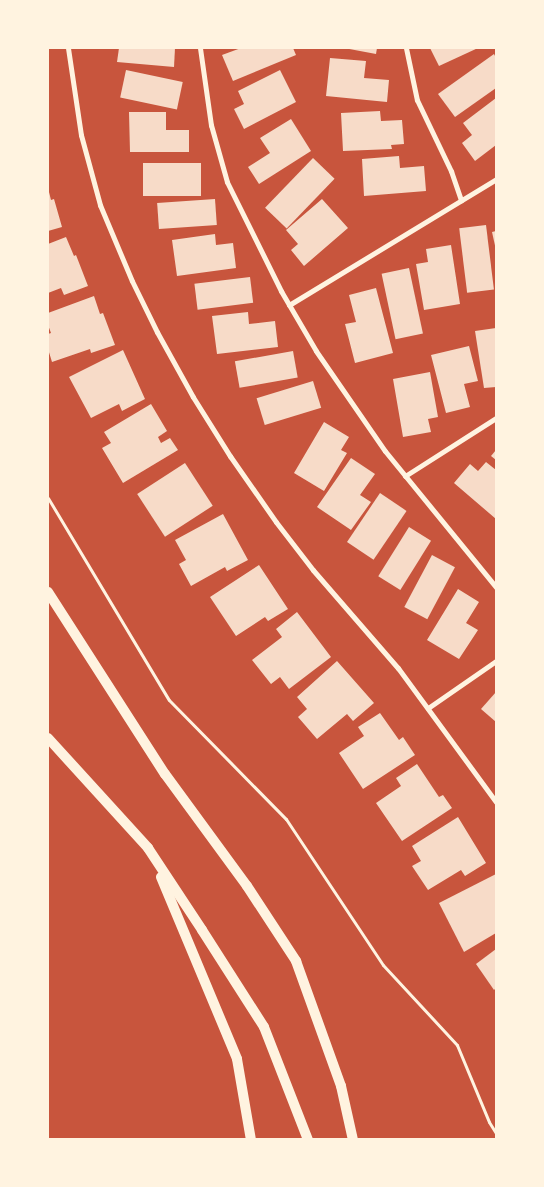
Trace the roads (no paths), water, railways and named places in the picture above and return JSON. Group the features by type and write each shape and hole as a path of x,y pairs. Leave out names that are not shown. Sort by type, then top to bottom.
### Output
{"main road":[{"path":"48,592 165,774 247,886 296,961 341,1086 353,1140"},
{"path":"48,738 148,848 264,1027 308,1140"},
{"path":"148,848 193,949 238,1059 250,1140"}],"street":[{"path":"68,48 81,135 100,205 118,249 157,332 230,456 276,522 428,708 496,802"},
{"path":"200,48 211,125 227,182 253,238 289,305 316,351 405,476 496,587"},
{"path":"406,48 417,100 451,171 461,200"},
{"path":"289,305 496,179"},
{"path":"405,476 496,418"},
{"path":"428,708 496,661"}]}
